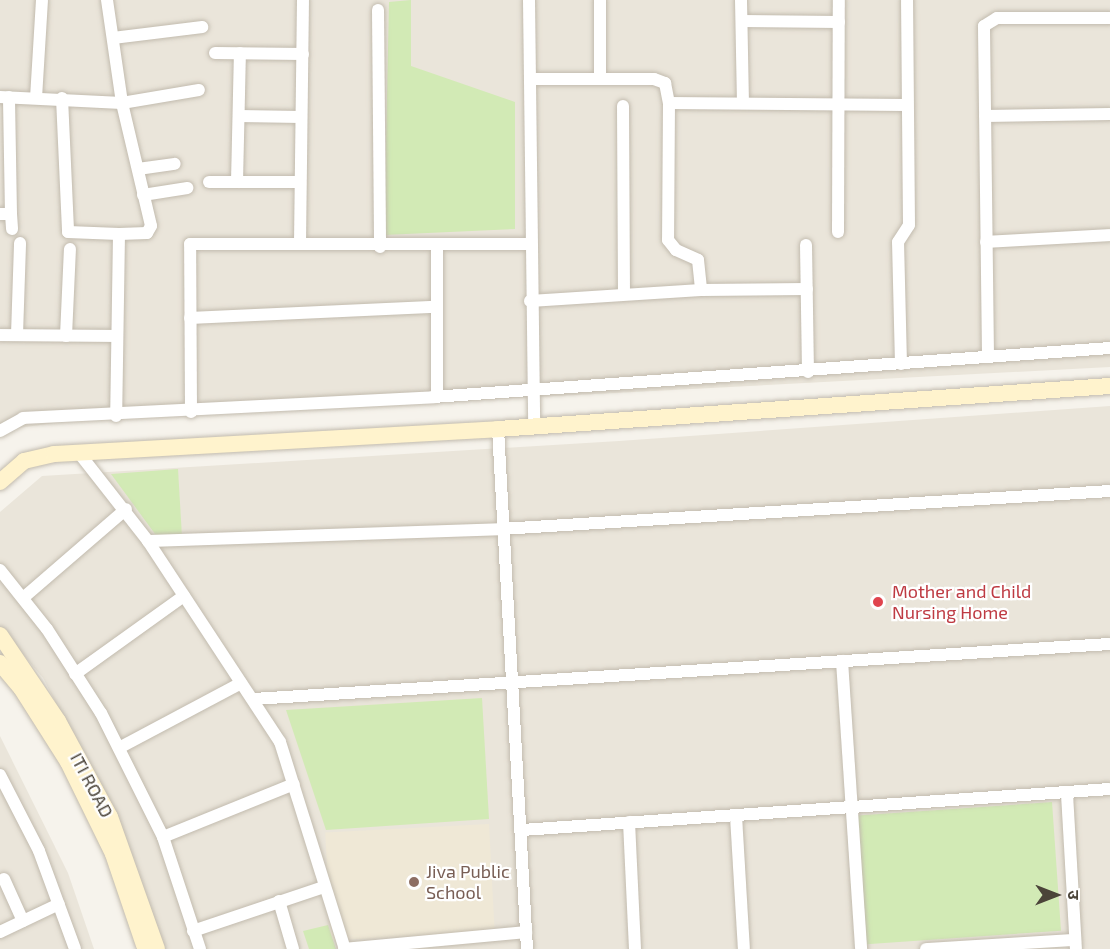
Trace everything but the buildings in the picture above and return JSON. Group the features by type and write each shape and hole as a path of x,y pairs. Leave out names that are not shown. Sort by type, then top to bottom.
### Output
{"street":[{"path":"36,98 42,0"},
{"path":"62,98 68,232 119,234 151,230 122,103 106,0"},
{"path":"300,244 303,0"},
{"path":"530,0 529,244 534,426"},
{"path":"600,0 600,79"},
{"path":"741,0 743,103"},
{"path":"838,232 839,0"},
{"path":"901,364 898,242 909,225 908,0"},
{"path":"378,10 380,247"},
{"path":"988,356 982,31 986,22 997,18 1110,18"},
{"path":"741,21 839,22"},
{"path":"113,38 201,27"},
{"path":"215,53 303,54"},
{"path":"237,182 240,53"},
{"path":"531,79 660,80 668,87 668,240 676,250 698,260 701,290"},
{"path":"12,229 6,214 4,97 62,98 122,103 199,90"},
{"path":"669,103 908,105"},
{"path":"623,106 624,294"},
{"path":"985,116 1110,114"},
{"path":"239,116 301,117"},
{"path":"138,169 175,164"},
{"path":"209,182 299,182"},
{"path":"143,195 187,188"},
{"path":"116,416 115,336 119,234"},
{"path":"986,242 1110,235"},
{"path":"17,335 20,243"},
{"path":"191,412 190,243 380,247 529,244"},
{"path":"806,245 808,372"},
{"path":"436,396 437,247"},
{"path":"66,336 70,249"},
{"path":"530,301 701,290 807,289"},
{"path":"190,318 435,307"},
{"path":"0,335 115,336"},
{"path":"0,431 23,418 191,412 808,372 1110,348"},
{"path":"0,482 24,461 80,453 498,429 1110,386"},
{"path":"498,429 501,529 522,830 527,949"},
{"path":"80,453 148,540 280,742 345,949 526,932"},
{"path":"148,540 501,529 1110,491"},
{"path":"23,598 126,509"},
{"path":"0,570 23,598 75,674 119,748 163,837 200,949"},
{"path":"75,674 184,596"},
{"name":"ITI ROAD","path":"0,635 58,721 110,817 157,949"},
{"path":"254,699 512,685 1110,644"},
{"path":"842,661 861,949"},
{"name":"ITI ROAD","path":"0,663 21,688 68,762 113,854 146,949"},
{"path":"119,748 241,683"},
{"path":"0,777 39,851 75,949"},
{"path":"163,837 294,784"},
{"path":"522,830 1067,794 1110,789"},
{"path":"926,949 1075,944 1067,794"},
{"path":"736,816 744,949"},
{"path":"629,822 635,949"},
{"path":"4,879 23,921"},
{"path":"193,931 324,887"},
{"path":"279,901 293,949"},
{"path":"0,932 59,904"}],"shaded area":[{"path":"0,0 1110,0 1110,367 63,422 10,429 0,437"},
{"path":"1110,406 1110,949 163,949 125,836 43,678 0,627 0,512 42,476 619,441"},
{"path":"0,736 68,873 94,949 0,949"},
{"name":"Jiva Public School","path":"489,824 495,932 331,940 325,833"}],"green space":[{"path":"411,0 411,66 515,102 515,229 384,235 389,2"},
{"path":"178,469 182,537 158,538 111,474"},
{"path":"482,698 489,819 326,830 286,710"},
{"path":"1052,802 1061,931 866,944 857,816"},
{"path":"328,925 336,949 309,949 303,931"}],"place":[{"name":"Mother and Child Nursing Home","path":"878,602"},
{"name":"Jiva Public School","path":"414,882"}]}
